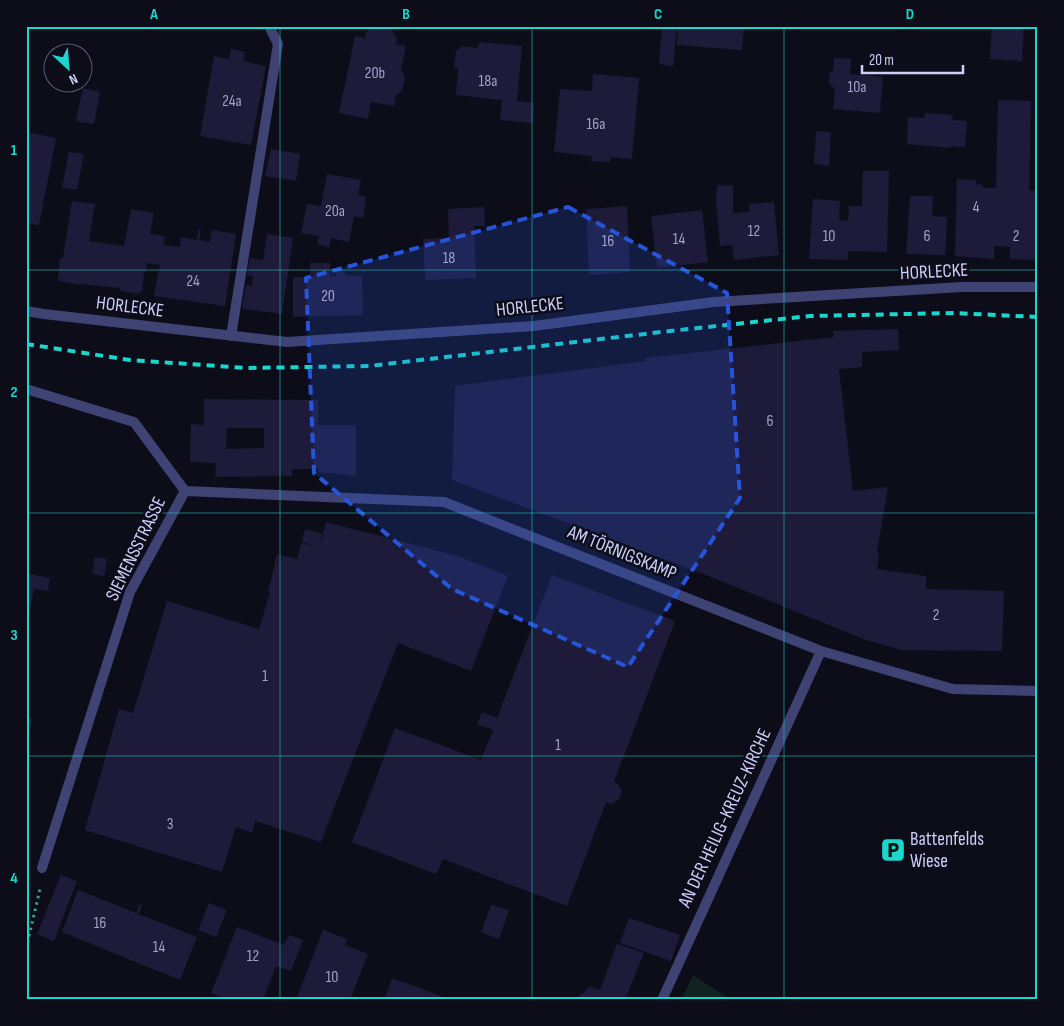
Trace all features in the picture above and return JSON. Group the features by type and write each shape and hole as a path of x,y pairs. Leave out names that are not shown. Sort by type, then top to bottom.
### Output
{"street":[{"path":"231,336 278,44 269,26"},
{"name":"HORLECKE","path":"26,311 287,342 534,326 713,302 962,287 1038,288"},
{"name":"SIEMENSSTRASSE","path":"26,389 134,422 185,491 130,592 42,868"},
{"name":"AM TÖRNIGSKAMP","path":"185,491 444,502 821,651 952,689 1038,691"},
{"name":"AN DER HEILIG-KREUZ-KIRCHE","path":"662,1000 821,651"}],"path":[{"path":"26,949 40,888 42,868"}],"highlighted area":[{"path":"568,207 727,293 740,498 628,667 452,589 314,473 306,278"}],"green space":[{"path":"693,975 731,1000 681,1000"}],"building":[{"path":"375,26 390,28 397,38 396,44 406,46 401,70 405,76 402,91 396,95 394,106 371,102 368,119 339,113 355,36 365,38 366,32"},
{"path":"662,26 677,26 673,66 659,64"},
{"path":"678,26 744,26 742,50 677,45"},
{"path":"992,26 1024,26 1022,61 990,59"},
{"path":"480,42 522,46 517,101 534,103 533,123 500,120 502,100 456,95 458,68 454,68 456,51 462,46 477,48"},
{"path":"231,49 245,52 243,61 266,66 251,145 200,136 214,56 229,59"},
{"path":"834,58 851,59 850,74 883,77 880,113 833,109 835,90 829,83 830,72 833,72"},
{"path":"593,74 639,78 632,159 611,157 610,162 591,161 592,156 554,152 560,89 592,91"},
{"path":"92,90 100,92 94,124 76,121 82,92 92,92"},
{"path":"998,100 1031,101 1029,190 1038,191 1038,260 1010,259 1010,247 994,246 994,259 955,256 957,179 976,180 976,184 983,185 983,188 996,188"},
{"path":"925,113 953,115 952,120 967,121 965,147 951,146 951,148 907,144 908,117 925,118"},
{"path":"816,131 831,132 829,166 814,164"},
{"path":"26,132 56,138 39,225 26,223"},
{"path":"271,149 300,154 296,181 265,176"},
{"path":"69,152 84,154 77,190 62,188"},
{"path":"863,171 889,171 887,252 848,251 848,260 809,259 813,199 840,201 839,220 848,221 849,206 862,206"},
{"path":"327,174 361,180 358,195 366,197 363,218 354,216 349,242 331,238 329,247 317,244 319,236 301,233 307,204 321,206"},
{"path":"717,185 733,186 733,213 749,212 749,204 774,202 779,255 734,260 732,245 720,246 716,201"},
{"path":"910,196 933,196 932,216 947,217 945,255 906,254"},
{"path":"72,201 95,204 89,241 124,246 131,209 154,213 150,234 165,236 163,245 180,247 181,237 197,240 199,229 201,229 199,240 210,242 212,230 236,234 225,306 154,296 160,265 147,263 142,292 140,291 139,294 120,291 120,288 80,285 58,281 60,259 63,257"},
{"path":"627,206 630,272 589,275 586,209"},
{"path":"484,207 485,226 474,226 476,278 425,280 423,239 449,238 448,209"},
{"path":"702,210 708,262 657,268 651,216"},
{"path":"267,234 293,238 282,314 242,309 246,285 252,286 253,276 247,275 250,258 263,260"},
{"path":"310,263 330,263 331,276 336,276 335,271 345,271 345,275 362,276 363,315 293,317 293,277 310,277"},
{"path":"898,329 899,350 862,352 862,367 839,369 853,491 888,487 877,552 879,552 877,569 926,576 926,589 1004,591 1002,651 902,650 866,640 696,571 452,480 455,386 646,361 646,358 834,337 833,331"},
{"path":"204,399 318,400 318,425 356,425 356,476 318,472 318,469 292,469 292,476 215,477 216,463 190,462 191,424 204,425","holes":["227,428 264,428 264,448 226,449"]},
{"path":"326,522 458,556 508,576 471,671 398,643 321,842 255,821 252,833 236,827 222,872 85,830 119,709 133,713 167,601 259,629 270,592 268,592 277,554 297,559 301,543 316,546 302,542 305,529 322,534 320,547"},
{"path":"95,557 107,559 104,576 92,574"},
{"path":"26,573 50,578 48,591 34,589 27,626"},
{"path":"552,575 675,621 614,782 618,784 622,791 618,800 611,804 606,802 567,906 443,859 436,874 352,842 395,728 481,760 493,730 477,724 482,712 497,718"},
{"path":"26,718 32,719 27,745 26,745"},
{"path":"61,875 77,881 54,941 37,934"},
{"path":"78,890 136,913 140,904 142,906 138,914 197,937 180,980 62,932"},
{"path":"209,903 227,910 216,937 198,930"},
{"path":"491,905 509,910 499,939 481,932"},
{"path":"629,918 680,935 671,961 620,943"},
{"path":"237,927 284,945 289,935 303,940 291,971 276,966 263,1000 229,1000 211,993"},
{"path":"323,930 347,939 345,945 368,954 350,1000 296,1000"},
{"path":"617,944 644,953 625,1000 578,1000 577,997 585,992 589,986 600,990"},
{"path":"392,978 441,996 439,1000 384,1000"}],"railway":[{"path":"26,344 130,360 247,368 369,366 810,316 954,313 1038,317"}],"place":[{"name":"Battenfelds Wiese","path":"893,850"}]}
